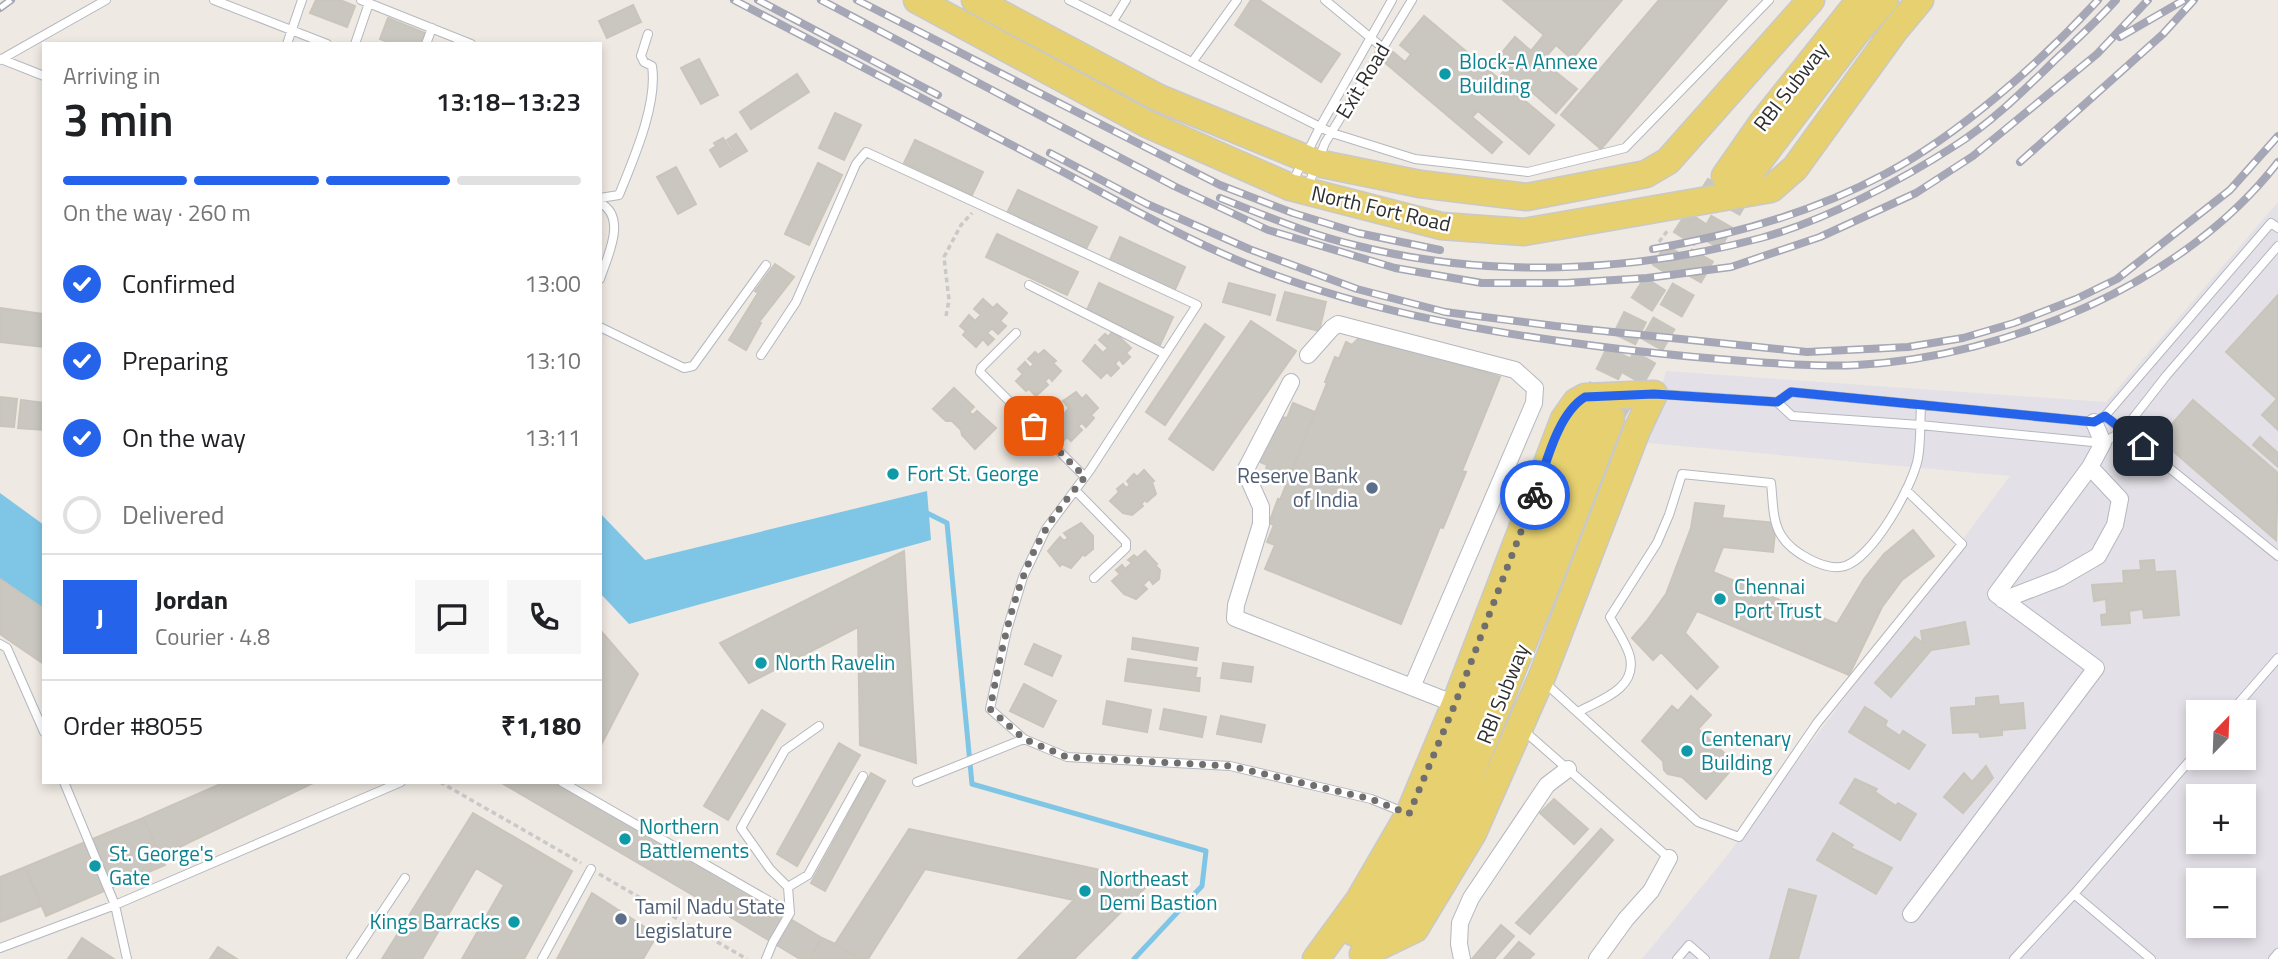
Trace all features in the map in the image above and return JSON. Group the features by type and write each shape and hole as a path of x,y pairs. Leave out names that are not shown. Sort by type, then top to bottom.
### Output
{"main road":[{"name":"North Fort Road","path":"917,0 1147,124 1298,190 1441,226 1524,232 1660,206 1771,189 1795,168 1895,30 1920,0"},
{"name":"North Fort Road","path":"988,3 1158,98 1310,160 1420,184 1527,197 1646,174 1668,161 1811,0"},
{"name":"RBI Subway","path":"1860,0 1762,123 1737,175 1885,0"},
{"path":"1646,174 1660,206"},
{"path":"1316,959 1359,900 1409,814 1455,704 1563,419 1569,409 1585,397 1654,394 1637,430 1541,679 1473,833 1415,929 1360,956"},
{"name":"RBI Subway","path":"1323,959 1360,925 1397,882 1440,795 1600,414 1551,574 1447,832 1397,919 1360,956"}],"street":[{"path":"1308,355 1338,324 1516,370 1535,388 1534,403 1412,687"},
{"path":"1291,382 1245,471 1261,507 1261,524 1236,605 1235,618 1455,704"},
{"path":"1911,914 2096,668 1996,594 2090,467 2103,443 2100,419"},
{"path":"2003,600 2060,578 2098,556 2115,526 2120,499 2090,467"},
{"path":"1462,959 1459,944 1460,923 1471,898 1547,785 1568,769"},
{"path":"1597,959 1626,919 1651,891 1669,858"}],"lane":[{"path":"1,60 106,0"},
{"path":"214,0 322,42"},
{"path":"288,42 302,0"},
{"path":"1069,0 1332,133 1415,159 1528,172 1625,148 1769,0"},
{"path":"1113,22 1126,0"},
{"path":"1193,61 1237,0"},
{"path":"1325,0 1384,48"},
{"path":"1298,190 1320,127 1392,0"},
{"name":"Exit Road","path":"1310,160 1332,133 1412,0"},
{"path":"355,42 365,2 466,42"},
{"path":"427,42 432,28"},
{"path":"602,199 619,195 637,149 653,75 652,66 641,56 648,34"},
{"path":"1,60 42,75"},
{"path":"761,355 796,302 856,164 863,155 870,153 1197,305 1085,477 1046,529 1023,577 998,668 990,709 1024,739 1067,757 1230,766 1371,799 1409,814"},
{"path":"1298,190 1310,160"},
{"path":"602,202 610,210 615,222 613,240 602,273"},
{"path":"2100,419 2275,226 2278,215"},
{"path":"1777,402 1792,416 1920,425 2103,443 2123,431 2166,376 2278,246"},
{"path":"602,328 684,368 693,366 766,265"},
{"path":"1029,285 1165,354"},
{"path":"1016,333 980,372 1085,477"},
{"path":"1654,394 1777,402 1791,392 2100,419 2123,431 2278,556"},
{"path":"1578,712 1618,691 1628,678 1630,657 1610,617 1657,543 1682,474 1771,483 1774,512 1781,536 1808,560 1827,566 1844,566 1863,555 1883,529 1906,490 1918,459 1921,405"},
{"path":"1075,490 1126,542 1126,548 1094,578"},
{"path":"1541,679 1698,822 1739,837 1817,723 1962,544 1906,490"},
{"path":"0,644 7,648 42,727"},
{"path":"2241,700 2278,658"},
{"path":"766,959 790,913 788,887 770,869 741,828 785,750 820,726"},
{"path":"1520,727 1669,858"},
{"path":"916,782 1024,739"},
{"path":"2014,959 2186,765"},
{"path":"788,887 808,875 863,776"},
{"path":"65,784 115,905 127,959"},
{"path":"0,948 115,905 396,784"},
{"path":"565,784 790,913"},
{"path":"542,959 591,869"},
{"path":"351,959 405,878"},
{"path":"2074,894 2151,959"},
{"path":"1677,959 1689,945 1705,959"},
{"path":"2273,959 2278,953"}],"path":[{"path":"946,316 949,300 944,257 961,225 981,205"}],"shaded area":[{"path":"2278,202 2278,959 1642,959 1726,857 2010,476 1647,443 1666,371 2106,402"}],"water":[{"path":"927,491 931,540 629,624 602,595 602,515 645,560"},
{"path":"0,493 42,524 42,608 0,579"}],"building":[{"path":"316,0 340,0 355,6 347,27 310,13"},
{"path":"1251,0 1259,0 1340,54 1321,82 1235,25"},
{"name":"Block-A Annexe Building","path":"1503,0 1622,0 1572,59 1556,45 1542,61 1577,89 1556,113 1525,86 1518,95 1554,125 1529,154 1478,111 1472,117 1502,142 1492,153 1384,62 1393,52 1405,62 1411,54 1400,45 1424,16 1498,78 1505,70 1495,61 1515,37 1531,51 1544,35"},
{"path":"1659,0 1727,0 1601,149 1561,115"},
{"path":"633,5 641,22 607,38 599,21"},
{"path":"388,18 425,33 421,42 387,42 380,39"},
{"path":"699,59 718,95 701,104 681,68"},
{"path":"797,74 809,92 751,129 740,112"},
{"path":"835,113 861,125 844,160 819,148"},
{"path":"736,134 747,151 720,167 710,150 716,146 714,143 723,138 732,152 734,151 727,140"},
{"path":"915,140 983,172 972,195 904,163"},
{"path":"818,163 842,175 809,245 785,234"},
{"path":"676,167 696,204 678,214 657,177"},
{"path":"1018,190 1097,227 1086,249 1007,213"},
{"path":"997,234 1078,272 1067,295 986,257"},
{"path":"1120,237 1185,267 1174,292 1109,262"},
{"path":"775,264 794,277 759,322 761,323 746,350 729,340 758,293 755,291"},
{"path":"1099,283 1173,317 1160,345 1087,310"},
{"path":"1229,283 1275,295 1270,315 1223,302"},
{"path":"1285,292 1326,302 1319,331 1277,320"},
{"path":"2278,295 2278,430 2262,415 2277,399 2226,352"},
{"path":"983,299 993,308 997,304 1007,313 1000,321 1006,326 998,334 992,328 987,333 994,339 988,345 983,339 976,347 963,335 966,331 960,326 969,315 975,321 981,315 974,309"},
{"path":"0,308 42,314 42,347 0,342"},
{"path":"1251,321 1296,351 1213,470 1169,439"},
{"path":"1205,324 1224,337 1165,425 1146,412"},
{"path":"1113,331 1131,348 1126,353 1130,357 1123,364 1119,359 1115,364 1119,368 1111,376 1107,372 1101,378 1083,361 1095,345 1103,353 1108,348 1099,340 1105,334 1108,337"},
{"name":"Reserve Bank of India","path":"1363,334 1500,377 1462,471 1466,472 1443,528 1440,527 1401,624 1265,569 1275,545 1267,542 1274,525 1269,523 1327,383 1325,382 1335,357 1339,359 1346,342 1352,345"},
{"path":"1044,350 1056,361 1053,363 1061,371 1052,381 1049,377 1045,381 1048,385 1036,396 1016,381 1023,374 1018,369 1025,362 1030,368 1034,364 1028,359 1035,352 1038,355"},
{"path":"954,388 974,407 969,412 973,415 977,411 996,428 975,449 952,421 946,421 933,409"},
{"path":"1076,392 1082,399 1086,395 1098,408 1091,415 1094,418 1086,427 1082,423 1078,426 1082,430 1071,441 1067,437 1063,441 1051,429 1055,425 1048,419 1058,407 1064,414 1069,408 1063,401"},
{"path":"0,397 17,399 14,427 0,426"},
{"path":"21,400 42,403 42,430 18,428"},
{"path":"2193,400 2278,473 2276,540 2159,439"},
{"path":"1293,403 1315,412 1289,478 1266,469 1267,465 1256,460 1277,416 1287,418"},
{"path":"2260,437 2278,453 2278,467 2253,445"},
{"path":"1144,470 1154,481 1152,482 1156,494 1147,502 1145,500 1141,504 1143,506 1132,515 1123,513 1110,501 1119,492 1117,489 1123,484 1126,488 1130,485 1127,481 1134,474 1137,477"},
{"name":"Chennai Port Trust","path":"1695,503 1724,506 1722,518 1776,523 1773,552 1723,547 1713,572 1837,624 1864,579 1884,554 1913,530 1934,556 1902,580 1882,607 1849,675 1697,611 1685,633 1718,667 1697,689 1661,652 1653,660 1632,638 1666,594 1691,528"},
{"path":"1081,523 1093,536 1093,549 1085,556 1083,554 1071,568 1062,564 1060,566 1048,551 1060,537 1064,541 1068,538 1064,533"},
{"name":"North Ravelin","path":"904,551 916,763 860,745 858,627 749,683 720,643"},
{"path":"1145,551 1160,570 1159,579 1153,584 1149,579 1143,585 1147,589 1136,599 1124,594 1112,581 1120,574 1116,570 1122,565 1125,569 1132,563 1128,560 1134,555 1137,558"},
{"path":"2154,560 2155,572 2175,571 2179,615 2144,618 2143,609 2129,611 2130,623 2102,625 2101,615 2107,614 2106,599 2094,601 2092,585 2124,583 2123,571 2141,570 2140,561"},
{"path":"0,579 42,608 42,663 0,634"},
{"path":"1965,622 1969,644 1931,650 1891,697 1875,683 1915,637 1923,643 1921,631"},
{"path":"602,632 638,674 602,743"},
{"path":"1133,638 1198,648 1196,660 1132,649"},
{"path":"1034,644 1061,656 1052,676 1025,664"},
{"path":"1128,659 1197,668 1195,678 1200,678 1199,691 1125,681"},
{"path":"1223,663 1253,667 1251,682 1221,678"},
{"path":"1024,684 1056,701 1043,727 1010,711"},
{"name":"Centenary Building","path":"1691,696 1711,715 1698,729 1736,764 1706,799 1682,777 1668,774 1664,770 1663,761 1642,741 1672,706 1678,711"},
{"path":"1998,696 1999,705 2023,703 2025,728 2002,730 2002,735 1980,737 1979,732 1953,733 1951,708 1976,706 1976,698"},
{"path":"1107,701 1151,710 1147,732 1103,724"},
{"path":"1865,707 1887,721 1885,726 1900,736 1903,731 1925,745 1909,769 1849,732"},
{"path":"1164,709 1206,717 1202,737 1160,729"},
{"path":"762,710 785,724 728,820 704,806"},
{"path":"1221,716 1265,725 1261,742 1217,734"},
{"path":"839,743 860,755 797,866 777,854"},
{"path":"1986,766 1993,778 1963,813 1944,797 1964,773 1972,782"},
{"path":"871,773 885,781 825,891 811,883"},
{"path":"1855,779 1877,789 1875,792 1896,806 1898,803 1916,814 1900,840 1840,803"},
{"path":"220,784 311,784 161,856 143,818"},
{"name":"Northern Battlements","path":"503,784 558,784 752,896 737,921"},
{"path":"1554,799 1588,829 1574,844 1540,813"},
{"name":"Kings Barracks","path":"473,813 572,871 524,959 462,959 504,885 476,868 422,959 382,959"},
{"name":"St. George's Gate","path":"143,818 165,865 46,916 25,867"},
{"name":"Northeast Demi Bastion","path":"909,829 1152,881 1074,959 1018,959 1074,900 925,869 868,959 860,959 835,944"},
{"path":"1601,829 1613,840 1530,934 1516,923"},
{"path":"1833,833 1853,845 1851,848 1892,868 1876,894 1817,860"},
{"path":"25,867 41,906 0,922 0,877"},
{"path":"1789,889 1816,896 1798,959 1770,959"},
{"path":"592,893 657,935 643,959 557,959"},
{"path":"752,896 822,938 810,959 800,959 737,921"},
{"path":"1501,925 1514,936 1494,959 1472,959"},
{"path":"82,938 114,959 68,959"},
{"path":"822,938 835,944 860,959 810,959"},
{"path":"1519,942 1534,954 1529,959 1504,959"},
{"path":"218,947 237,959 210,959"}],"waterway":[{"path":"923,511 947,523 972,784 1206,851 1202,886 1134,959"}],"tunnel":[{"path":"1613,413 1746,179"},
{"path":"1590,410 1640,307 1719,184"}],"railway":[{"path":"0,8 11,0"},
{"path":"734,0 1145,216 1244,263 1330,293 1417,316 1507,333 1656,353 1793,364 1857,365 1914,359 1973,347 2032,329 2089,306 2143,277 2194,244 2239,205 2278,162"},
{"path":"758,0 938,95"},
{"path":"821,0 1174,186 1268,230 1395,268 1482,283 1566,283 1647,278 1731,267 1820,237 1916,193 1973,156 2097,54 2148,0"},
{"path":"857,0 1220,185 1293,213 1358,233 1440,250"},
{"path":"1653,249 1772,221 1829,200 1885,174 1941,139 1998,96 2098,0"},
{"path":"1220,198 1337,241 1404,256 1455,263 1507,267 1610,265 1711,250 1785,231 1810,221 1862,198 1935,158 1982,127 2116,0"},
{"path":"2120,37 2184,0"},
{"path":"2020,162 2163,34 2194,0"},
{"path":"1050,153 1147,204 1249,249 1357,289 1445,312 1807,352 1908,347 1963,338 2014,323 2076,299 2117,279 2230,190 2278,136"}],"way so far":[{"path":"1034,426 1085,477 1046,529 1023,577 1007,630 990,709 1024,739 1067,757 1230,766 1371,799 1409,814 1455,704 1535,495"}],"place":[{"name":"Block-A Annexe Building","path":"1445,74"},
{"name":"Fort St. George","path":"893,474"},
{"name":"Reserve Bank of India","path":"1372,488"},
{"name":"Chennai Port Trust","path":"1720,599"},
{"name":"North Ravelin","path":"761,663"},
{"name":"Centenary Building","path":"1687,751"},
{"name":"Northern Battlements","path":"625,839"},
{"name":"St. George's Gate","path":"95,866"},
{"name":"Northeast Demi Bastion","path":"1085,891"},
{"name":"Tamil Nadu State Legislature","path":"621,919"},
{"name":"Kings Barracks","path":"514,922"}],"route":[{"path":"1535,495 1563,419 1569,409 1585,397 1654,394 1777,402 1791,392 2094,422 2105,416 2143,446"}]}
